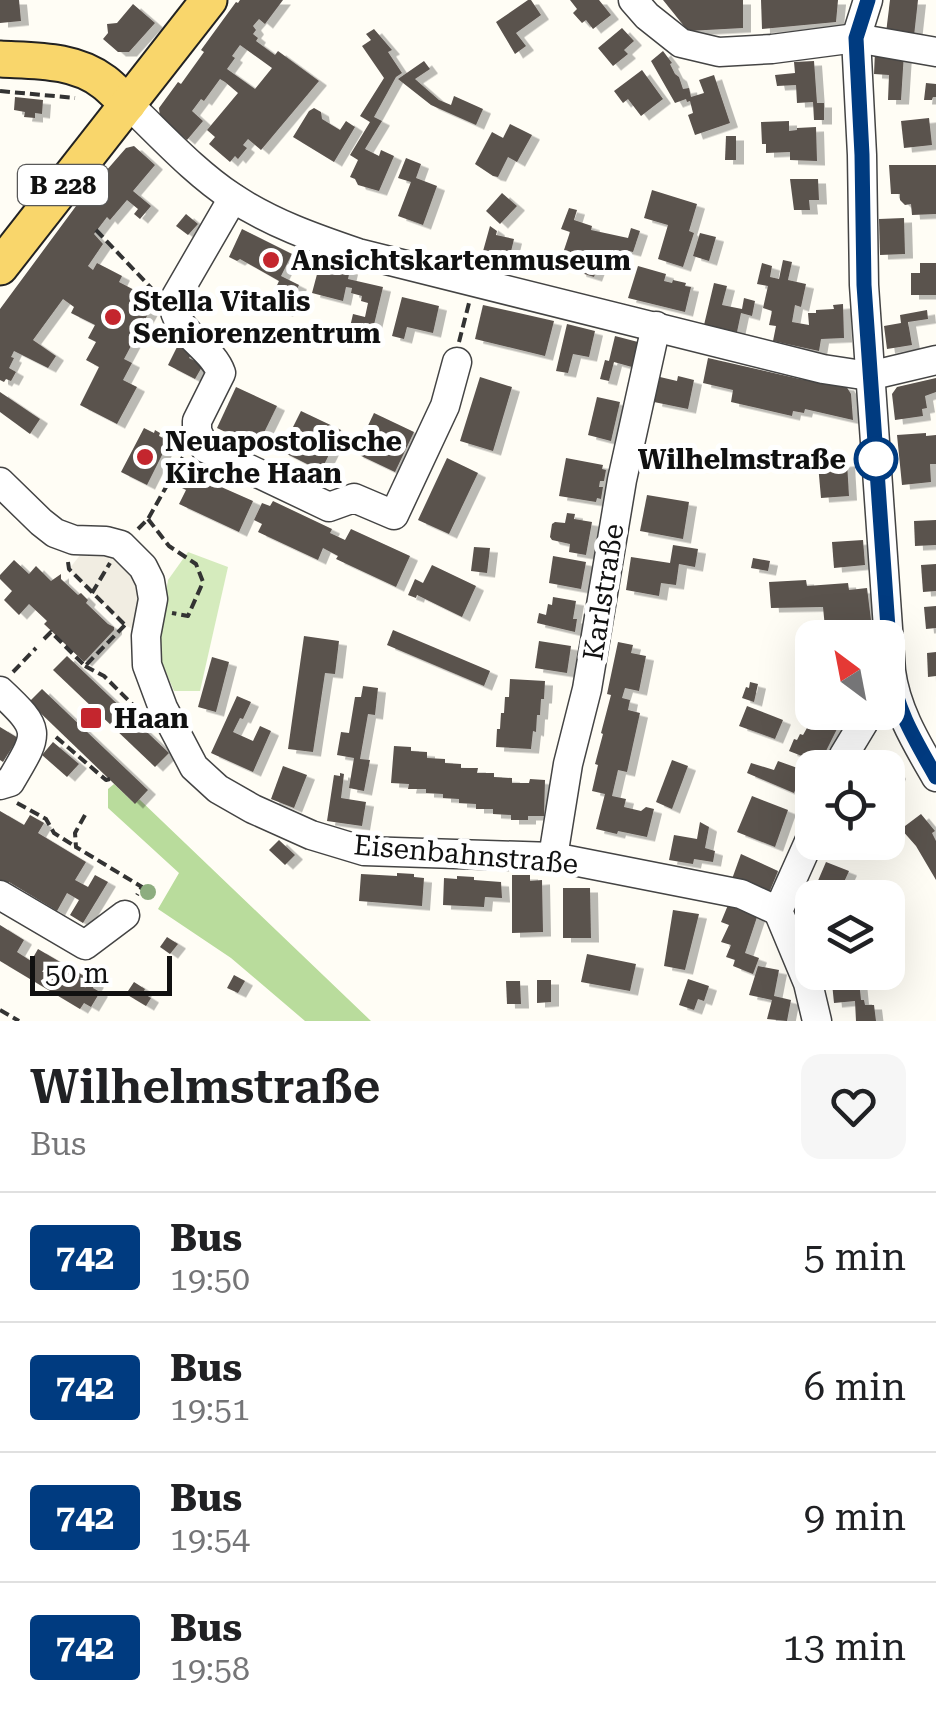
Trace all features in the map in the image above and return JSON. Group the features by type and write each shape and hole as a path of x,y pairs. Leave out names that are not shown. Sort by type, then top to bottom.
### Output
{"main road":[{"name":"B 228","path":"0,267 209,0"},
{"path":"0,59 72,66 104,82 128,104"}],"street":[{"path":"633,0 681,43 719,52 856,38 936,52"},
{"path":"868,0 856,38 864,285 886,620"},
{"path":"128,104 195,169 232,198 290,230 341,247 823,369 869,376 936,360"},
{"path":"232,198 174,300 177,320 218,362 222,373 197,421 205,448 329,507 354,498 394,516 445,406 457,356"},
{"name":"Karlstraße","path":"553,857 568,764 587,689 622,480 656,326"},
{"path":"0,482 40,522 64,538 121,545"},
{"name":"Eisenbahnstraße","path":"121,545 133,555 150,581 153,599 146,636 147,665 184,750 218,789 253,809 311,835 364,850 553,857 740,894 778,911"},
{"path":"8,683 33,730 32,745 10,782 8,794"},
{"path":"905,722 936,777"},
{"path":"801,860 778,911 808,983 817,1021"},
{"path":"0,895 86,945 125,915"}],"path":[{"path":"96,230 173,311"},
{"path":"457,356 474,280"},
{"path":"92,593 121,545 148,519 198,430"},
{"path":"148,519 169,546 196,564 203,582 188,616 151,608"},
{"path":"44,639 51,632 85,666 124,625 68,569 64,538"},
{"path":"8,683 12,673 36,648"},
{"path":"33,730 50,732 106,780 114,778"},
{"path":"8,794 46,819 54,833 142,888 125,915"},
{"path":"76,847 75,833 85,815"},
{"path":"0,1010 19,1021"}],"green space":[{"path":"188,552 228,567 200,691 174,691 162,663 159,634 168,580"},
{"path":"114,784 134,803 139,799 371,1021 305,1021 231,958 158,909 179,873 108,808 108,789"}],"shaded area":[{"path":"81,554 116,554 143,589 137,631 125,625 69,569"}],"building":[{"path":"0,0 19,0 21,21 0,23"},
{"path":"283,0 265,24 259,19 253,26 256,41 275,55 278,51 319,81 261,150 248,139 243,145 247,148 230,162 209,144 215,137 207,130 238,93 225,82 220,79 192,111 203,121 187,140 160,117 159,108 178,82 181,84 204,52 201,50 238,3","holes":["240,45 272,68 255,89 227,69"]},
{"path":"528,0 541,15 516,33 526,46 515,54 496,22"},
{"path":"570,0 599,0 611,15 593,29 573,13 577,9"},
{"path":"663,0 743,0 743,28 688,31"},
{"path":"761,0 838,0 836,22 762,29"},
{"path":"890,0 918,0 914,36 886,33"},
{"path":"133,4 155,23 129,52 118,52 103,39 108,33 107,24 117,23"},
{"path":"622,28 634,41 624,50 628,54 613,66 598,48"},
{"path":"374,29 392,50 388,52 402,73 374,117 382,121 365,149 379,156 381,150 394,156 379,191 358,185 350,177 358,160 350,155 370,122 360,116 384,78 362,46 371,40 366,34"},
{"path":"663,51 691,97 704,93 699,80 714,75 730,123 695,135 688,115 693,113 690,101 675,103 651,61"},
{"path":"875,51 904,53 901,100 888,100 889,75 874,74"},
{"path":"424,61 430,69 415,79 439,100 451,105 454,96 483,109 476,125 431,105 398,79"},
{"path":"814,61 817,103 824,103 824,120 814,120 813,102 797,103 796,85 777,86 775,75 795,73 794,62"},
{"path":"642,70 663,99 641,116 628,99 623,103 614,91"},
{"path":"926,83 936,84 936,97 932,100 924,100"},
{"path":"15,97 43,100 42,114 24,117 25,112 14,110"},
{"path":"314,108 321,112 322,119 340,130 346,121 355,127 334,162 293,137"},
{"path":"929,118 932,145 904,148 901,121"},
{"path":"789,121 789,131 816,127 817,161 790,160 790,152 766,153 761,122"},
{"path":"510,124 532,135 517,162 508,157 498,177 493,176 475,164 492,132 503,138"},
{"path":"726,136 736,136 736,160 725,160"},
{"name":"Stella Vitalis Seniorenzentrum","path":"134,146 155,165 133,191 151,206 140,219 134,214 138,209 127,200 110,220 107,217 94,234 103,244 88,266 93,270 97,263 122,276 119,282 155,301 124,359 132,363 123,380 137,387 117,424 80,405 99,367 86,360 96,342 88,338 95,325 71,313 74,307 63,299 33,340 56,356 48,368 14,351 9,368 16,372 11,381 4,382 0,380 0,309 79,202 126,148"},
{"path":"406,158 421,164 416,178 437,186 423,225 398,216 411,182 398,178"},
{"path":"889,165 936,165 936,214 912,215 911,204 905,205 900,194 891,194"},
{"path":"790,179 818,179 819,200 809,200 810,210 794,210"},
{"path":"652,190 697,204 689,231 694,233 683,267 658,259 668,225 644,218"},
{"path":"502,193 517,206 500,224 486,211"},
{"path":"569,208 577,210 574,220 592,226 591,230 628,238 631,228 640,231 633,252 625,250 618,270 600,261 594,277 578,272 583,256 563,253 570,232 561,229"},
{"path":"186,214 198,224 188,235 176,226"},
{"path":"904,218 905,254 880,255 879,219"},
{"path":"490,226 497,231 496,235 514,239 507,268 480,262"},
{"path":"242,229 292,254 281,276 299,285 285,312 268,304 279,281 229,257"},
{"path":"700,233 716,237 709,261 693,256"},
{"path":"783,260 792,262 788,280 806,284 801,307 795,305 792,322 809,325 808,313 843,304 844,338 821,339 819,351 773,341 776,326 769,325 772,311 763,308 768,286 757,284 762,263 772,266 770,277 779,279"},
{"path":"320,263 350,270 348,279 383,287 372,333 350,327 353,314 365,317 368,303 351,293 352,288 346,287 343,301 312,293"},
{"path":"920,263 936,263 936,295 911,295 911,273 920,273"},
{"path":"638,266 666,274 664,281 691,287 685,312 628,298"},
{"path":"714,283 727,286 722,305 742,309 744,298 755,301 752,316 741,313 737,332 704,325"},
{"path":"402,297 439,306 433,333 407,327 404,339 392,336"},
{"path":"483,305 554,321 545,356 475,339"},
{"path":"927,310 928,319 908,322 912,345 887,349 884,326 901,323 900,315"},
{"path":"567,324 595,331 589,357 573,354 568,373 556,371"},
{"path":"615,336 638,342 632,367 614,362 609,381 600,379 605,360 609,361"},
{"path":"179,343 193,351 189,358 203,365 195,379 168,365"},
{"path":"708,358 846,386 851,394 853,420 805,409 804,413 793,411 792,416 731,402 733,390 703,383"},
{"path":"678,376 694,380 688,409 654,402 660,377 677,381"},
{"path":"480,377 512,387 493,451 460,441"},
{"path":"936,378 936,392 925,396 927,408 922,409 923,416 895,420 892,394 897,387"},
{"path":"236,387 277,406 257,447 217,428"},
{"path":"0,392 40,419 30,434 0,412"},
{"path":"597,397 620,402 611,441 588,435"},
{"path":"301,411 341,430 321,471 281,451"},
{"path":"374,413 414,432 395,472 355,453"},
{"name":"Neuapostolische Kirche Haan","path":"144,428 154,433 155,430 169,441 147,485 121,472"},
{"path":"897,435 936,435 936,464 930,464 931,482 902,485"},
{"path":"447,458 478,473 449,534 418,520"},
{"path":"566,458 603,465 606,470 604,481 600,481 601,499 596,502 559,496"},
{"path":"847,462 849,496 821,498 818,464"},
{"path":"185,471 253,501 239,532 179,504 186,490 178,486"},
{"path":"647,495 689,502 683,539 640,531"},
{"path":"273,501 332,529 330,533 345,540 351,529 410,556 396,587 336,559 338,556 323,548 318,560 258,532 262,524 254,520 262,503 270,506"},
{"path":"567,513 575,514 574,519 592,522 586,555 569,552 570,544 550,537 552,524 565,523"},
{"path":"936,520 936,545 915,546 914,521"},
{"path":"863,540 865,565 834,568 832,542"},
{"path":"673,545 698,549 695,567 679,564 676,585 661,583 659,596 626,590 631,557 670,563"},
{"path":"474,547 490,548 487,573 471,571"},
{"path":"553,556 586,562 581,589 549,583"},
{"path":"753,558 770,561 768,571 751,568"},
{"path":"14,560 29,574 36,566 51,581 61,574 61,579 78,595 81,593 88,600 86,603 114,627 84,662 29,604 19,615 4,600 12,591 0,575"},
{"path":"936,564 936,591 923,592 921,565"},
{"path":"432,565 476,586 462,617 417,595 408,595 415,579 423,583"},
{"path":"806,580 807,586 848,583 849,590 867,588 871,620 824,620 823,607 771,608 769,582"},
{"path":"553,597 576,601 575,632 537,623 539,613 546,615"},
{"path":"936,606 936,628 926,629 924,607"},
{"path":"393,630 490,671 484,686 387,645"},
{"path":"304,636 339,641 335,674 325,673 313,752 288,749"},
{"path":"539,641 571,646 567,673 535,668"},
{"path":"618,642 633,645 631,653 646,656 639,691 625,688 622,698 630,700 628,710 640,713 627,772 618,770 612,796 626,799 624,807 654,809 647,837 596,829 605,794 592,791 598,765 595,764"},
{"path":"936,652 936,676 928,677 927,653"},
{"path":"67,656 169,753 155,767 53,670"},
{"path":"212,657 229,662 216,712 198,707"},
{"path":"510,679 545,681 531,749 496,747"},
{"path":"750,682 758,684 754,702 742,698"},
{"path":"363,686 378,688 375,715 368,714 360,759 370,760 364,791 349,788 354,758 337,755 341,732 349,733 355,697 361,697"},
{"path":"42,689 148,790 135,804 29,702"},
{"path":"237,696 251,702 233,732 253,741 260,726 271,731 253,772 211,753"},
{"path":"747,706 783,720 775,739 739,726"},
{"path":"0,727 18,738 3,762 0,760"},
{"path":"806,730 836,730 826,750 789,751 794,739"},
{"path":"53,742 79,764 67,777 42,755"},
{"path":"394,746 427,752 427,758 445,759 445,763 461,764 461,768 478,768 477,773 512,778 512,783 545,780 544,816 511,820 511,815 493,814 493,809 476,809 476,804 459,803 459,799 443,798 443,794 426,793 426,789 408,789 409,784 391,783"},
{"path":"672,760 688,766 672,809 656,802"},
{"path":"778,761 795,767 794,793 747,773 751,763 774,770"},
{"path":"283,766 307,775 294,808 271,799"},
{"path":"344,774 341,798 366,802 362,826 327,821 334,775"},
{"path":"752,796 788,810 775,847 737,832"},
{"path":"0,811 24,825 30,815 44,823 38,833 86,862 75,880 88,887 95,875 108,882 83,923 70,915 79,900 67,893 57,911 9,882 4,890 0,887"},
{"path":"921,814 935,831 932,833 936,841 936,880 905,834 905,826"},
{"path":"700,822 709,827 705,848 715,851 713,862 669,860 674,835 697,839"},
{"path":"279,840 295,855 285,865 269,850"},
{"path":"741,854 778,871 769,893 732,879"},
{"path":"826,862 849,871 845,880 818,880"},
{"path":"397,873 424,878 422,906 359,901 361,874"},
{"path":"512,875 542,880 543,932 512,933"},
{"path":"444,878 501,882 502,898 485,897 484,907 443,905"},
{"path":"563,888 590,888 591,938 563,938"},
{"path":"728,905 757,917 745,953 759,958 753,974 733,966 735,960 726,957 731,945 721,942 729,925 721,922"},
{"path":"673,910 699,914 685,970 664,966"},
{"path":"0,925 24,940 17,952 31,961 38,949 96,983 93,988 100,992 91,1007 84,1003 80,1009 0,961"},
{"path":"167,937 178,944 170,954 160,947"},
{"path":"587,954 636,964 630,991 581,982"},
{"path":"758,966 779,970 774,996 791,1000 787,1021 767,1019 772,1000 749,995"},
{"path":"234,975 245,981 238,993 227,988"},
{"path":"688,979 709,986 704,1001 698,999 694,1010 679,1005"},
{"path":"537,980 551,980 551,1002 537,1003"},
{"path":"506,981 520,981 521,1004 507,1004"},
{"path":"134,982 151,998 146,1006 126,994"},
{"path":"833,990 860,990 865,1005 874,1005 876,1021 856,1021 855,1001 834,1003"}],"bus line":[{"name":"742","path":"868,0 856,38 864,285 891,671 894,693 936,777"}],"place":[{"name":"Ansichtskartenmuseum","path":"271,260"},
{"name":"Stella Vitalis Seniorenzentrum","path":"113,317"},
{"name":"Neuapostolische Kirche Haan","path":"145,457"},
{"name":"Wilhelmstraße","path":"876,459"},
{"name":"Haan","path":"91,718"}]}
